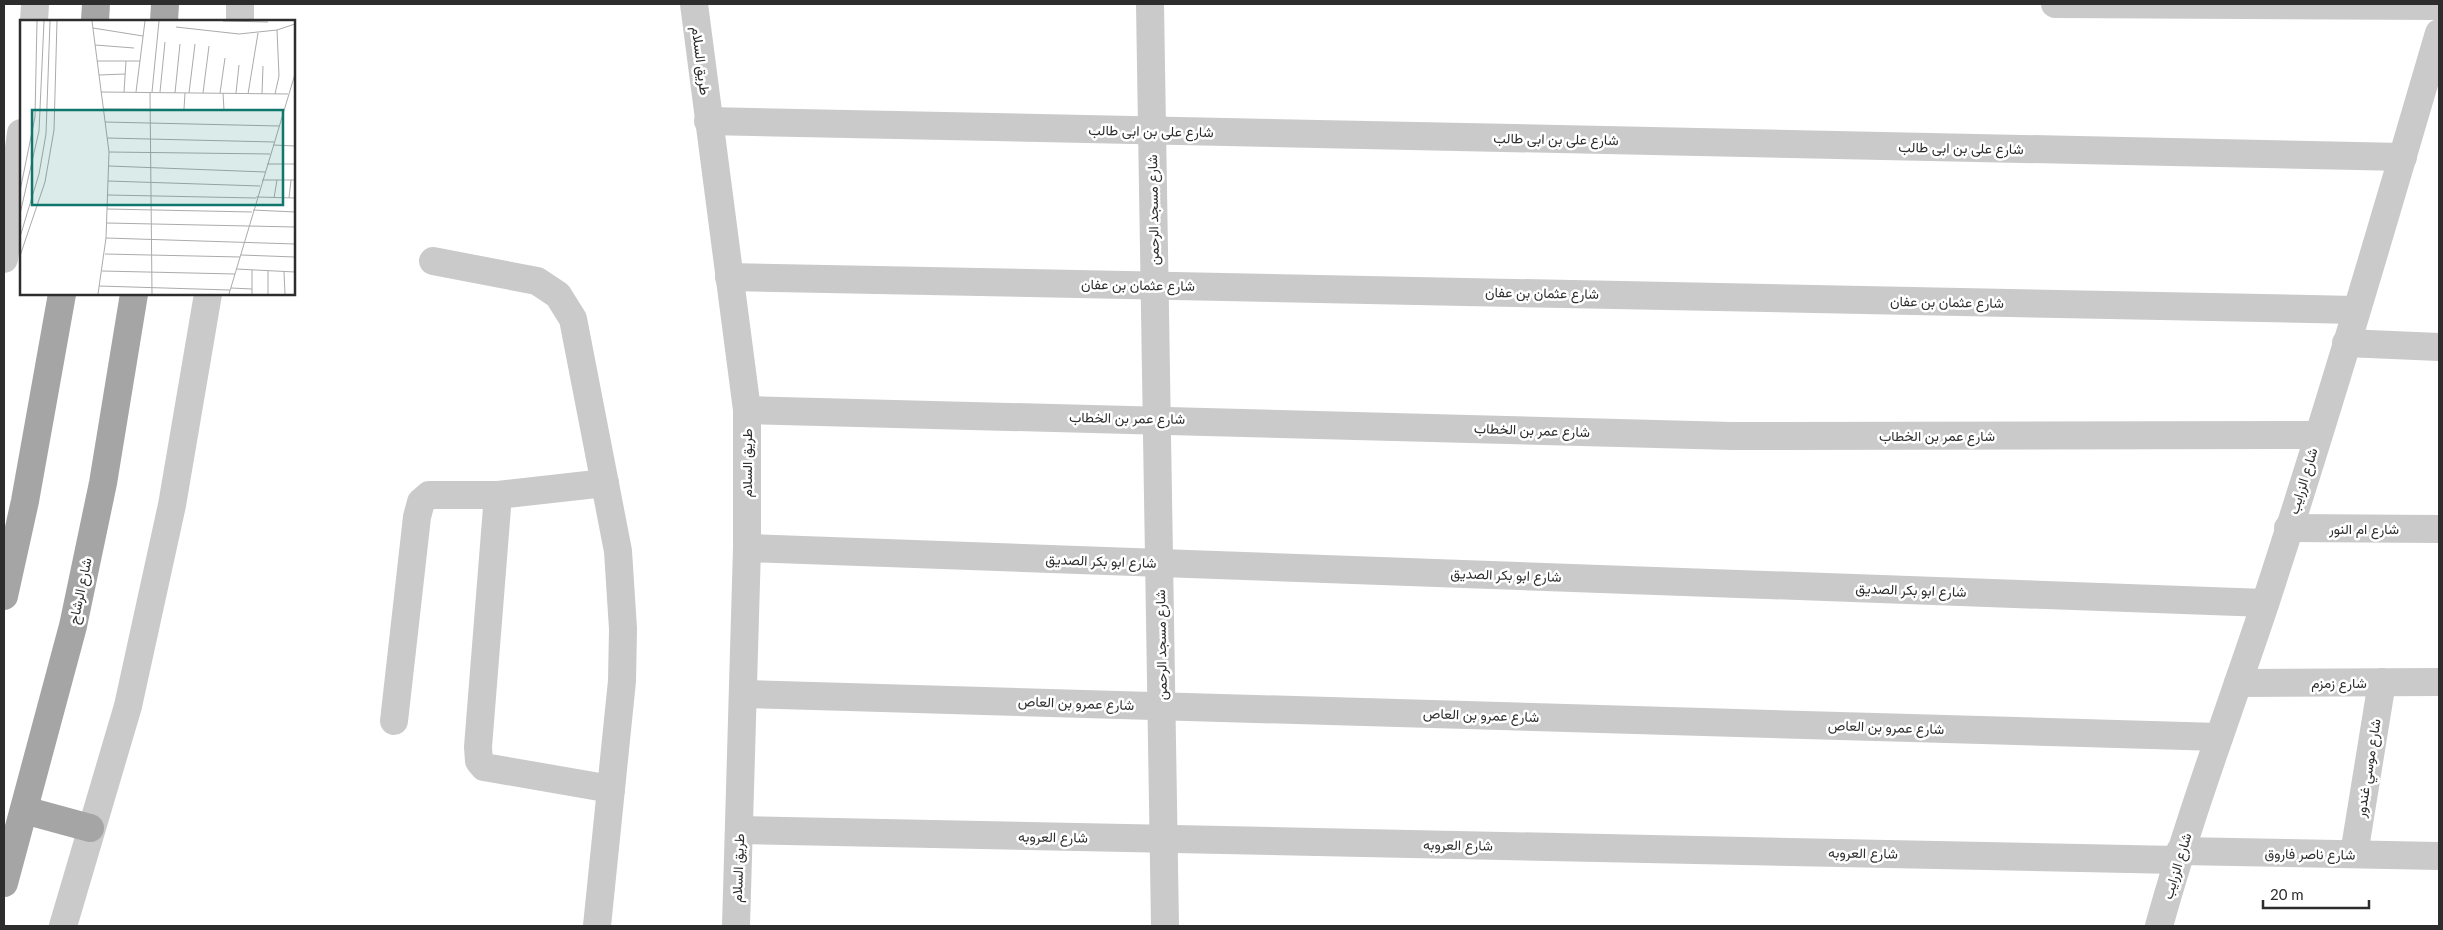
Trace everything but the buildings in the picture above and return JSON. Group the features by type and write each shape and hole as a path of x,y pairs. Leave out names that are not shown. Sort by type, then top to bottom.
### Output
{"main road":[{"path":"95,20 96,4"},
{"path":"164,20 165,4"},
{"path":"4,596 25,501 62,295"},
{"name":"شارع الرشاح","path":"4,883 73,626 103,483 134,295"},
{"path":"24,810 90,828"}],"street":[{"path":"34,20 35,4"},
{"path":"240,4 240,20"},
{"name":"طريق السلام","path":"694,4 747,410 747,548 736,926"},
{"name":"شارع مسجد الرحمن","path":"1150,4 1165,926"},
{"path":"2055,4 2439,6"},
{"name":"شارع الزرايب","path":"2159,926 2179,856 2265,603 2437,47"},
{"name":"شارع على بن ابى طالب","path":"708,121 2403,157"},
{"path":"4,260 20,140"},
{"path":"433,261 537,281 558,295 573,319 618,551 624,629 622,681 597,926"},
{"name":"شارع عثمان بن عفان","path":"729,277 2356,310"},
{"path":"63,926 90,828 128,706 172,505 208,295"},
{"path":"2346,343 2439,347"},
{"name":"شارع عمر بن الخطاب","path":"747,410 1158,419 1732,436 2317,435"},
{"path":"394,721 417,517 421,502 429,495 498,495 605,484"},
{"path":"498,495 478,747 479,761 484,767 611,789"},
{"name":"شارع ام النور","path":"2288,528 2439,529"},
{"name":"شارع ابو بكر الصديق","path":"747,548 2265,603"},
{"name":"شارع موسي غندور","path":"2354,854 2382,682"},
{"name":"شارع زمزم","path":"2238,683 2439,682"},
{"name":"شارع عمرو بن العاص","path":"743,694 2219,737"},
{"name":"شارع العروبه","path":"739,830 2179,856"},
{"name":"شارع ناصر فاروق","path":"2179,856 2354,854 2439,856"}]}
